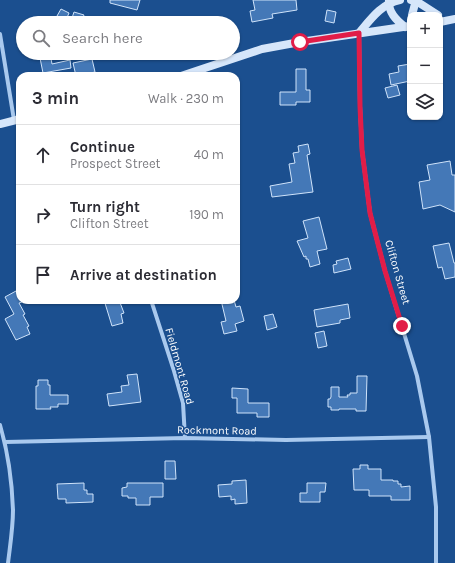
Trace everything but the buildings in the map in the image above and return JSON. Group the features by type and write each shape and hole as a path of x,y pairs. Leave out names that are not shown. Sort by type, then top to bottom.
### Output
{"street":[{"path":"359,33 388,2 400,0"},
{"path":"412,12 414,0 434,12"},
{"path":"388,2 394,18 407,27"},
{"path":"443,16 455,18"},
{"path":"443,21 455,18"},
{"path":"240,55 262,49 300,42 407,27"},
{"name":"Clifton Street","path":"359,33 362,150 370,213 385,271 417,376 429,437 436,507 436,563"},
{"path":"0,34 16,114"},
{"path":"192,72 227,60"},
{"path":"0,124 16,119"},
{"name":"Fieldmont Road","path":"152,304 183,403 185,438"},
{"path":"0,425 5,442 11,476 13,511 8,563"},
{"name":"Rockmont Road","path":"5,442 185,438 294,440 429,437"}],"route":[{"path":"300,42 359,33 362,150 370,213 385,271 402,326"}]}
